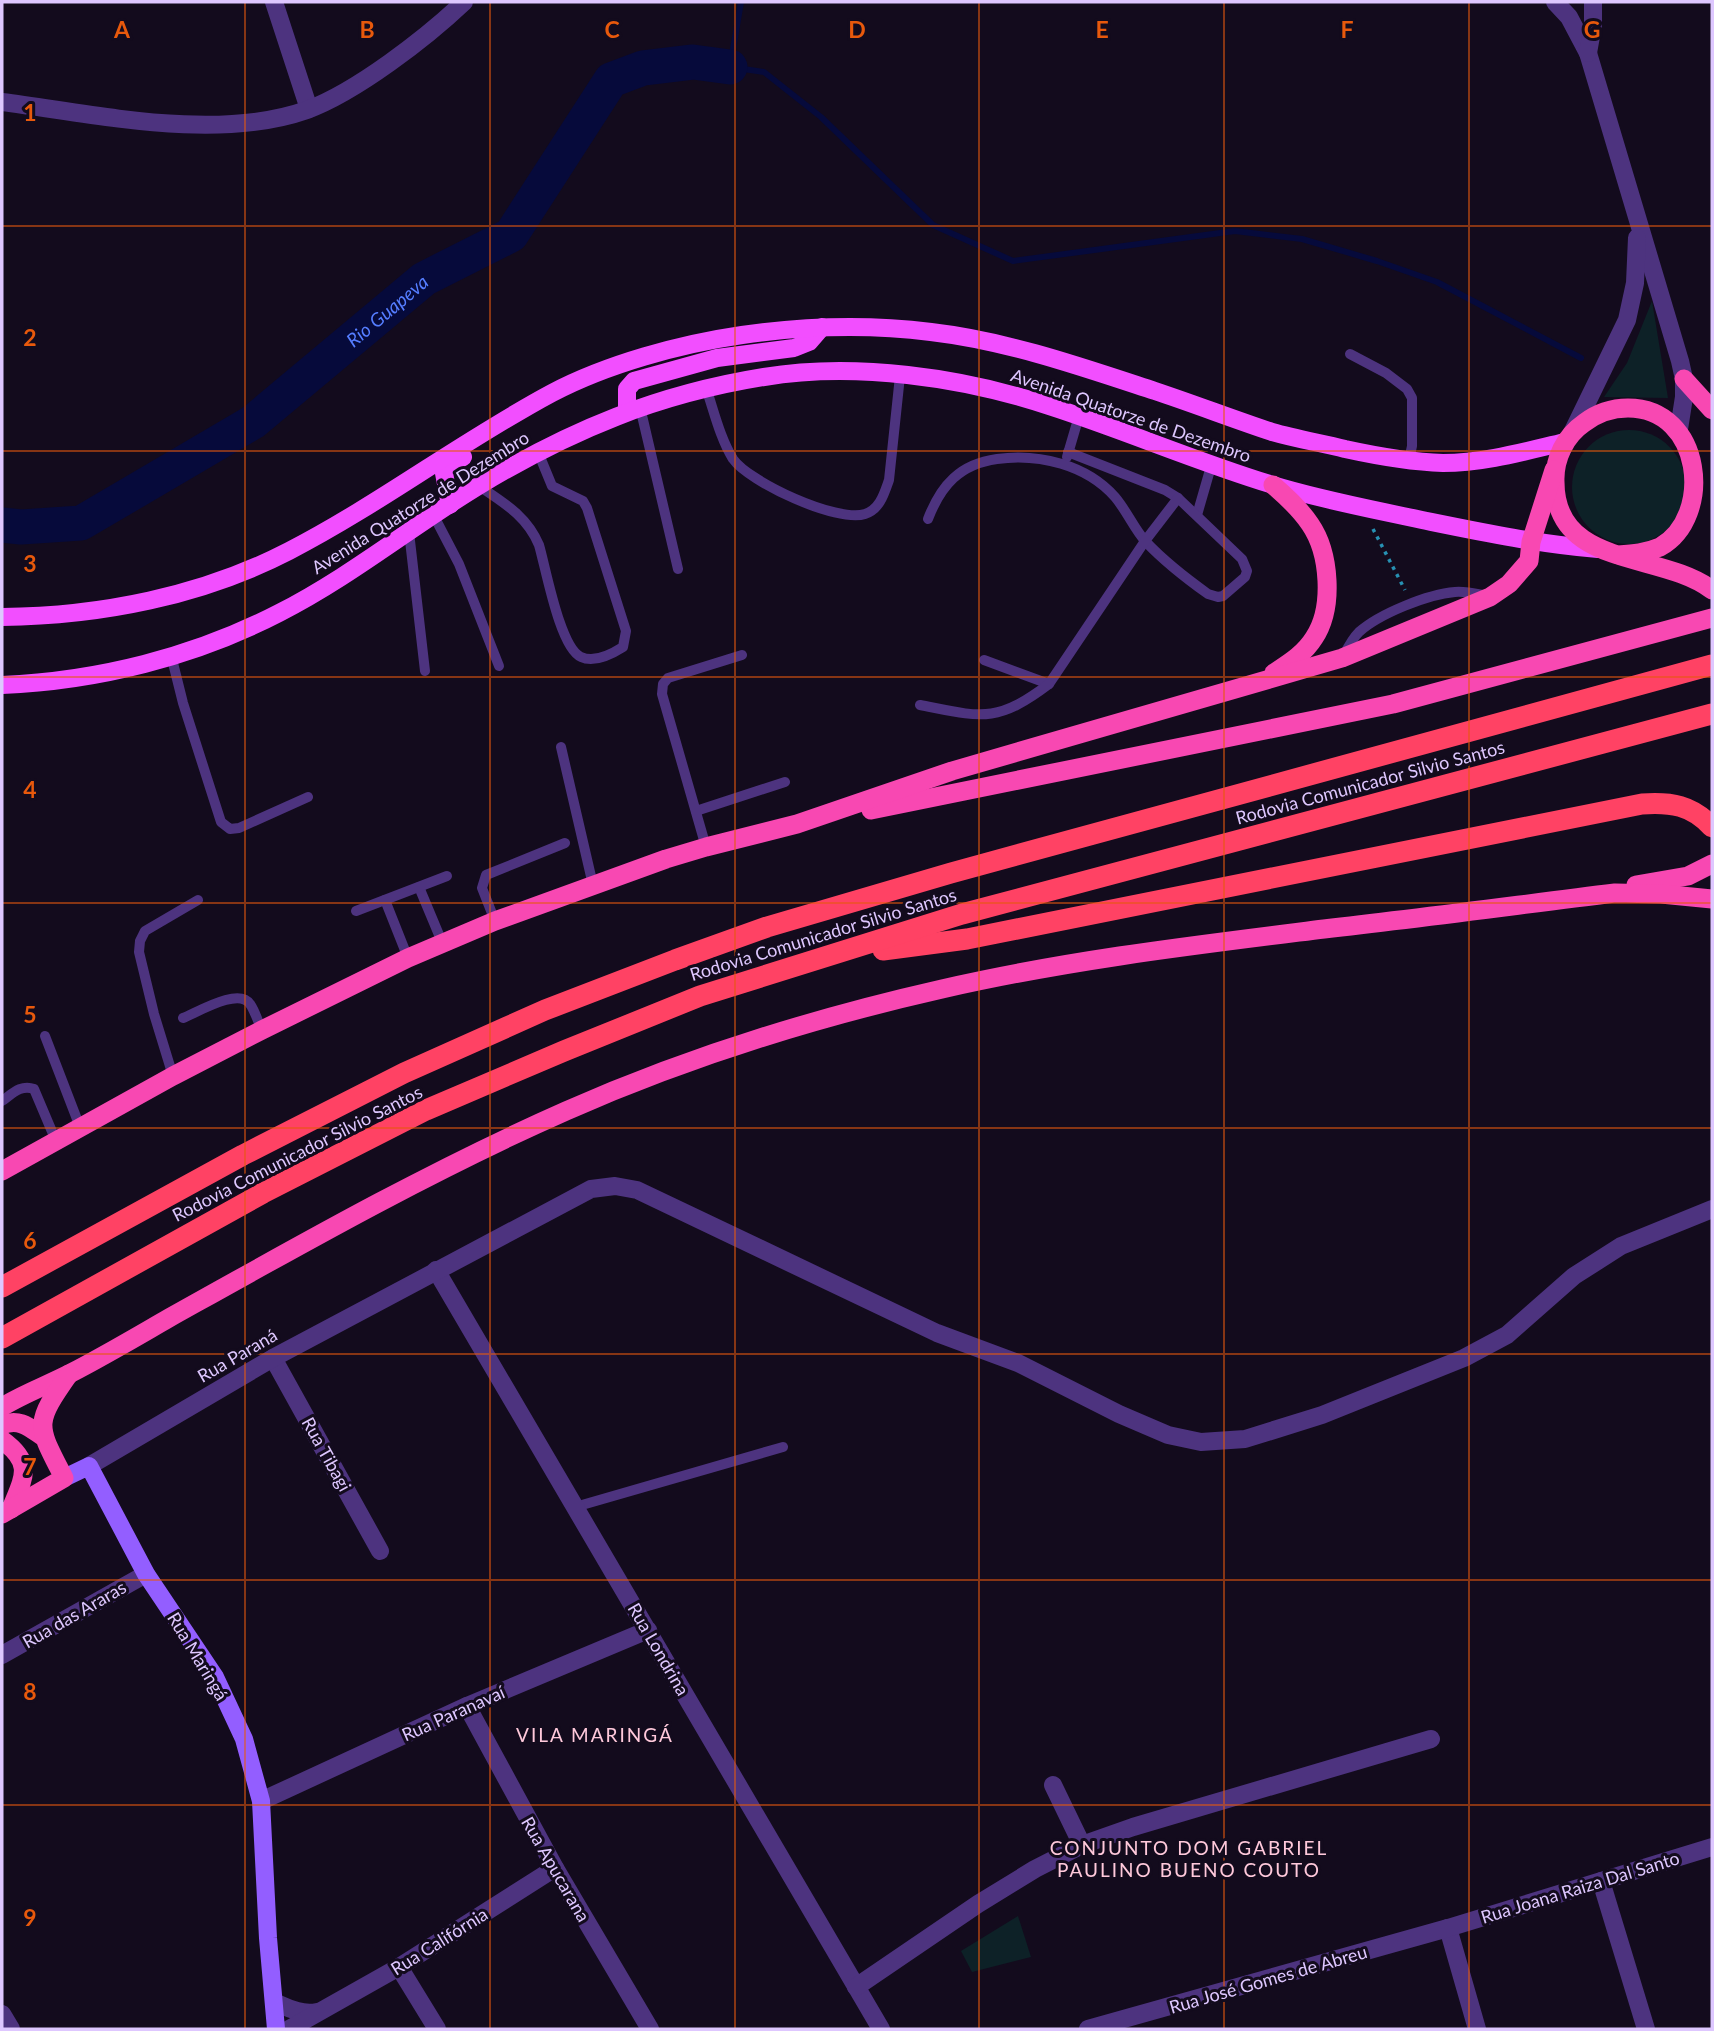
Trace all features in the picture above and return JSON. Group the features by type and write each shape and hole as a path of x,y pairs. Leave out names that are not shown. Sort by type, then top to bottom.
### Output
{"highway":[{"path":"1684,379 1712,410"},
{"path":"797,824 952,771 1342,658 1490,597 1520,574 1529,561 1531,542 1569,436 1594,415 1616,408 1639,408 1660,415 1701,447 1700,492 1693,513 1681,532 1652,550 1641,554 1618,555"},
{"path":"1555,470 1555,494 1563,517 1578,536 1598,549 1668,568 1694,578 1712,590"},
{"path":"1256,685 1298,657 1315,637 1323,616 1327,592 1322,549 1311,526 1292,502 1273,485"},
{"path":"1700,492 1712,508"},
{"path":"2,1171 173,1076 442,942 495,920 706,846 797,824 1393,704 1703,621"},
{"name":"Rodovia Comunicador Silvio Santos","path":"2,1287 243,1154 404,1073 545,1010 755,931 951,873 1712,665"},
{"name":"Rodovia Comunicador Silvio Santos","path":"2,1338 263,1193 426,1110 700,996 962,914 1712,714"},
{"path":"826,957 980,936 1642,804 1664,802 1682,805 1697,813 1712,828"},
{"path":"1615,893 1636,885 1688,876 1712,863"},
{"path":"2,1407 34,1388 69,1374 491,1145 640,1081 733,1047 847,1013 940,989 1026,971 1152,950 1615,893 1712,899"},
{"path":"43,1436 44,1411 69,1374"},
{"path":"2,1425 16,1422 26,1424 43,1436 64,1478"},
{"path":"2,1440 16,1451 24,1462 24,1477 6,1511"},
{"name":"Rua Paraná","path":"6,1511 64,1478"}],"main road":[{"name":"Avenida Quatorze de Dezembro","path":"2,617 75,614 122,606 185,591 243,571 332,527 554,392 628,362 741,335 847,326 931,332 987,341 1063,361 1276,433 1373,455 1409,460 1443,463 1470,461 1569,436"},
{"path":"634,409 628,389 634,381 717,358 794,348 809,342 822,327"},
{"name":"Avenida Quatorze de Dezembro","path":"2,685 83,678 202,646 278,614 338,579 479,486 582,429 634,409 706,388 769,376 843,372 928,377 985,388 1079,416 1273,485 1362,507 1531,542 1598,549"},
{"path":"450,505 444,478 450,464 553,407 554,392"},
{"name":"Rua Paraná","path":"64,1478 89,1466"},
{"name":"Rua Maringá","path":"89,1466 146,1574 215,1677 244,1739 261,1801 276,2029"}],"street":[{"path":"274,2 309,109"},
{"path":"2,102 165,123 247,123 309,109 334,97 412,45 464,2"},
{"path":"1588,53 1593,25 1592,2"},
{"path":"1558,3 1569,17 1588,53 1661,293 1684,379 1679,429"},
{"path":"1569,436 1627,320 1635,283 1637,220"},
{"name":"Rua Paraná","path":"89,1466 273,1358 592,1189 615,1186 637,1190 937,1333 1018,1363 1119,1414 1168,1435 1201,1442 1245,1439 1322,1415 1464,1357 1507,1335 1574,1276 1621,1246 1712,1209"},
{"name":"Rua Londrina","path":"436,1270 881,2029"},
{"name":"Rua Tibagi","path":"273,1358 380,1551"},
{"name":"Rua das Araras","path":"2,1655 146,1574"},
{"name":"Rua Paranavaí","path":"261,1801 467,1706 648,1630"},
{"name":"Rua Apucarana","path":"467,1706 555,1868 650,2029"},
{"path":"856,1987 978,1904 1082,1844 1431,1739"},
{"path":"1053,1785 1082,1844"},
{"name":"Rua Joana Raiza Dal Santo","path":"1448,1927 1712,1847"},
{"name":"Rua Califórnia","path":"289,2029 399,1967 555,1868"},
{"path":"1601,1881 1646,2029"},
{"path":"1448,1927 1477,2029"},
{"name":"Rua José Gomes de Abreu","path":"1091,2029 1448,1927"},
{"path":"399,1967 437,2029"},
{"path":"274,2002 295,2011 321,2011"},
{"path":"2,2014 11,2029"}],"lane":[{"path":"1350,354 1386,373 1407,389 1412,398 1412,446 1409,460"},
{"path":"706,388 733,459 745,472 762,483 821,509 848,516 864,514 876,507 885,493 901,376"},
{"path":"634,409 678,569"},
{"path":"1064,465 1079,416"},
{"path":"479,486 521,516 534,531 566,643 579,656 587,659 617,651 623,647 626,631 592,519 583,501 552,486 538,452"},
{"path":"928,519 937,497 947,483 962,471 987,460 1016,456 1064,465 1097,481 1114,495 1145,541 1208,594 1223,596 1245,578 1242,559 1178,498 1149,482 1068,452"},
{"path":"1197,515 1212,463"},
{"path":"920,705 975,716 992,714 1007,711 1049,684 1145,541 1178,498"},
{"path":"433,516 459,564 499,666"},
{"path":"409,532 425,671"},
{"path":"1342,658 1360,631 1378,619 1412,604 1456,592 1490,597"},
{"path":"171,655 183,703 221,822 230,829 239,828 308,797"},
{"path":"706,846 662,694 663,684 668,678 742,656"},
{"path":"984,660 1049,684"},
{"path":"561,747 593,885"},
{"path":"696,811 785,782"},
{"path":"495,920 481,888 486,875 565,843"},
{"path":"356,911 447,876"},
{"path":"419,887 442,942"},
{"path":"173,1076 154,1014 139,952 139,941 145,931 198,900"},
{"path":"385,900 408,958"},
{"path":"183,1018 231,998 242,998 249,1001 262,1030"},
{"path":"45,1036 80,1127"},
{"path":"2,1101 21,1088 34,1089 56,1141"},
{"path":"575,1507 783,1447"}],"path":[{"path":"1362,507 1412,604"}],"shaded area":[{"path":"1652,301 1668,398 1604,397 1627,363"},
{"path":"1629,430 1651,434 1669,447 1682,465 1686,487 1682,509 1669,527 1651,540 1629,544 1607,540 1589,527 1576,509 1572,487 1576,465 1589,447 1607,434"},
{"path":"1018,1916 1031,1957 972,1972 961,1951"}],"waterway":[{"path":"741,2 730,67 764,72 821,117 933,225 1013,261 1235,231 1302,239 1437,282 1581,358"},
{"name":"Rio Guapeva","path":"2,525 21,527 81,523 253,422 424,279 511,235 611,80 643,68 693,62 730,67"}],"district":[{"name":"VILA MARINGÁ","path":"595,1734"},
{"name":"CONJUNTO DOM GABRIEL PAULINO BUENO COUTO","path":"1189,1858"}]}
